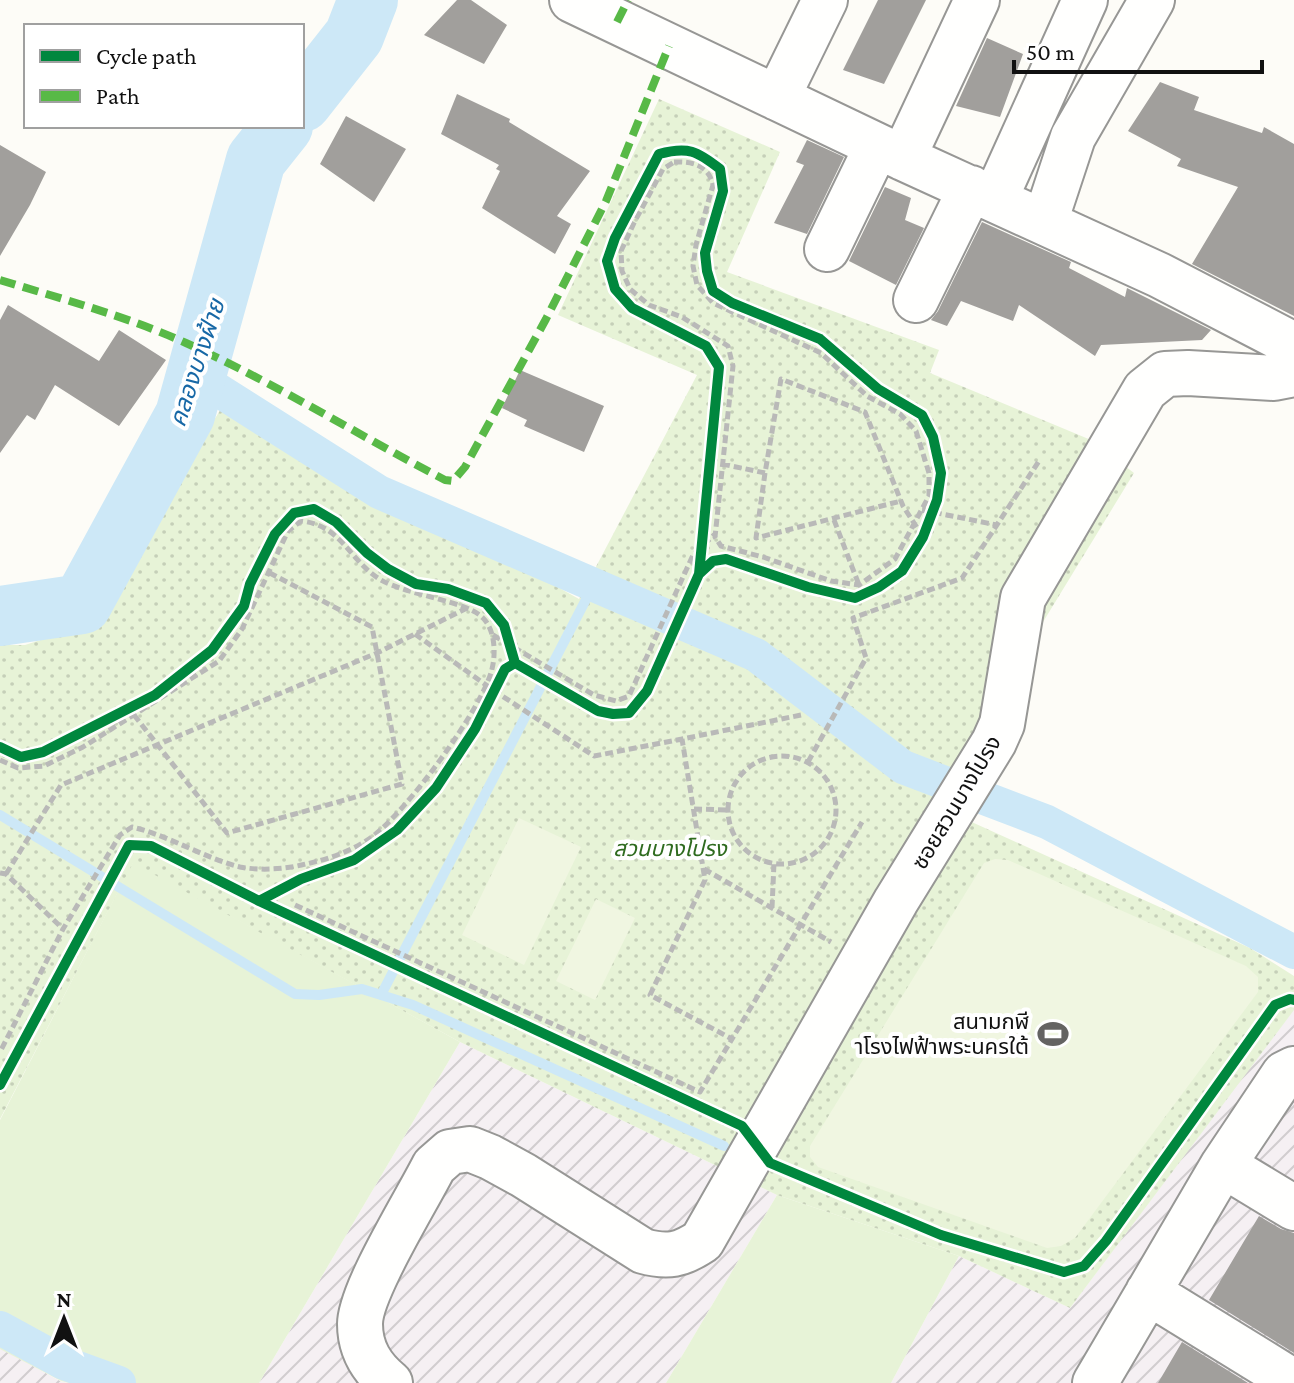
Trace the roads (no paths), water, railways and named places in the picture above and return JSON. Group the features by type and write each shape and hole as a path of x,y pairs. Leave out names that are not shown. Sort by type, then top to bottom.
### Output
{"street":[{"path":"572,0 890,152 1159,275 1294,345"},
{"path":"777,98 825,0"},
{"path":"827,249 890,152 977,0"},
{"path":"916,300 983,194 1085,0"},
{"path":"1045,222 1073,137 1152,0"},
{"name":"ซอยสวนบางโปรง","path":"390,1383 373,1369 364,1348 360,1323 366,1296 434,1166 450,1152 470,1149 490,1157 643,1251 661,1256 682,1254 702,1241 1002,724 1023,598 1145,390 1165,374 1274,378 1294,374"},
{"path":"1095,1383 1223,1165 1284,1074 1294,1069"},
{"path":"1223,1165 1294,1208"},
{"path":"1148,1292 1294,1382"}],"waterway":[{"name":"คลองบางฝ้าย","path":"304,99 354,36 368,0"},
{"name":"คลองบางฝ้าย","path":"0,616 82,604 185,415 256,160 281,128"},
{"path":"196,376 379,492 756,655 903,767 1047,822 1294,952"},
{"path":"381,995 594,584"},
{"path":"0,815 295,994 319,995 362,989 413,1005 724,1146"},
{"path":"0,1328 64,1363 119,1383"}],"place":[{"name":"สนามกฬี าโรงไฟฟ้าพระนครใต้","path":"1053,1034"}],"park label":[{"name":"สวนบางโปรง","path":"670,848"}]}
